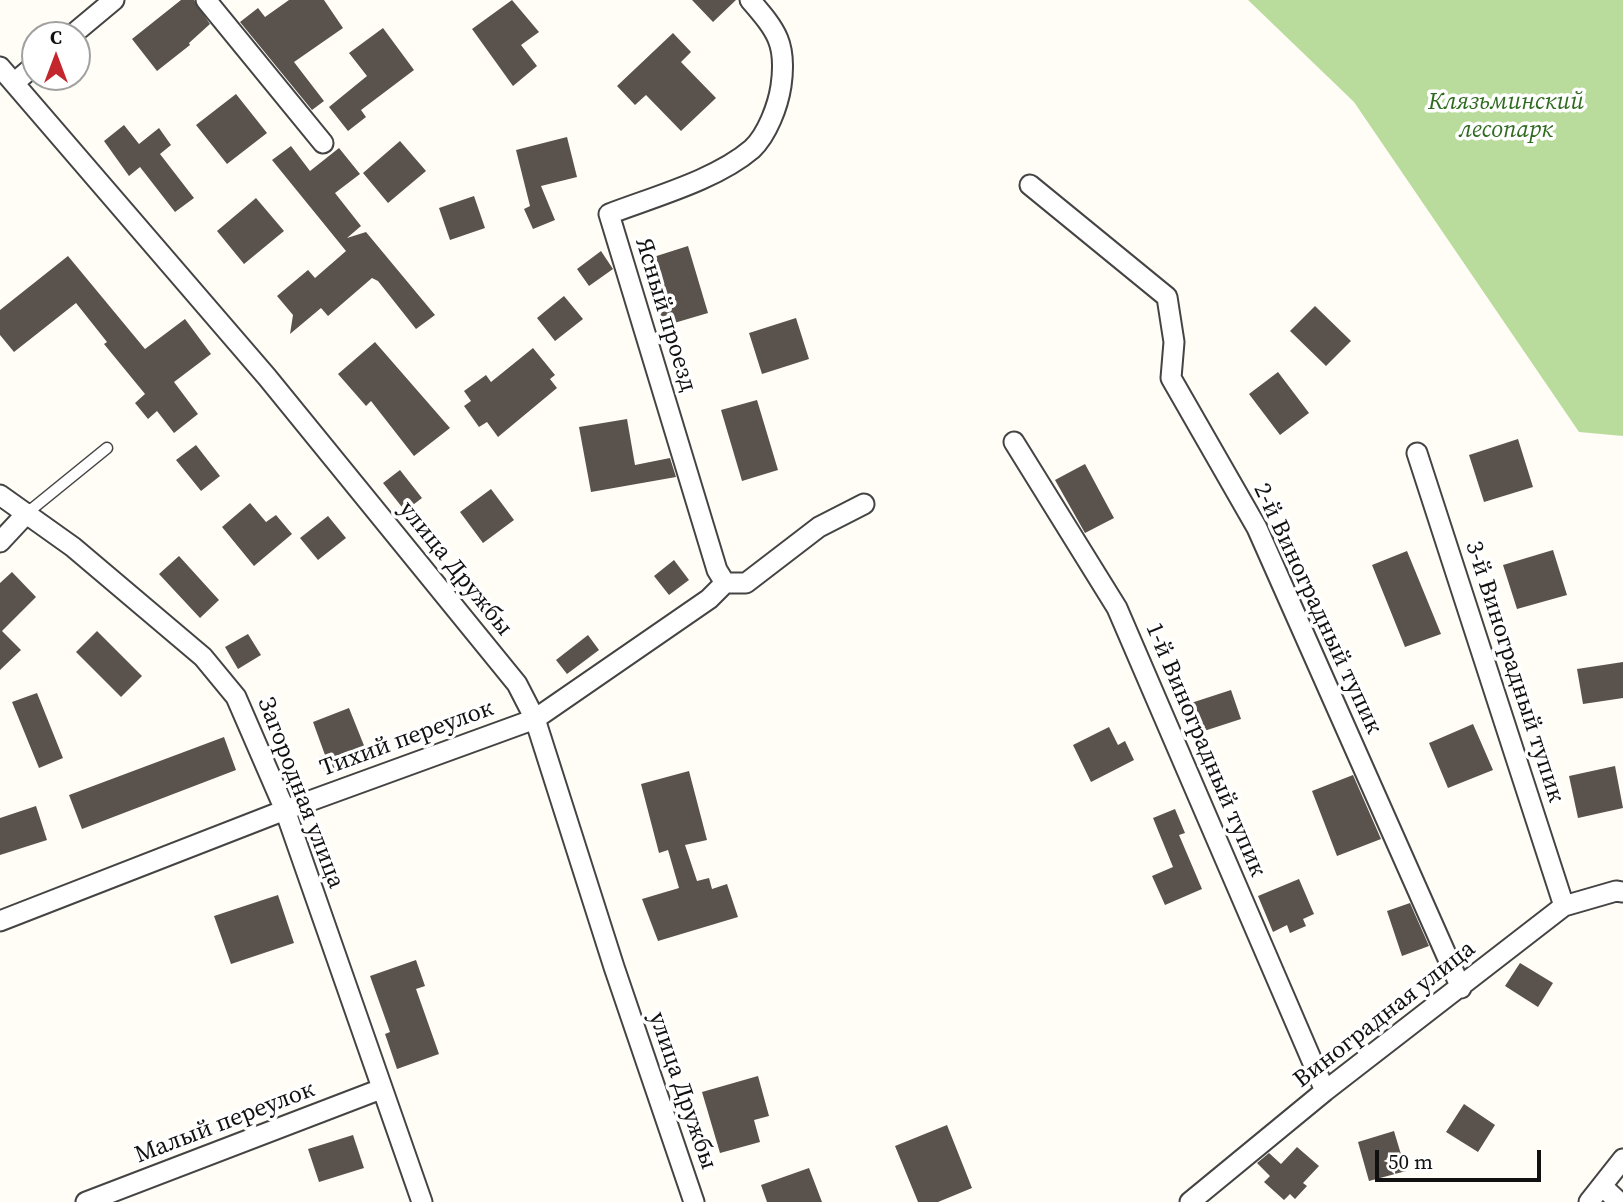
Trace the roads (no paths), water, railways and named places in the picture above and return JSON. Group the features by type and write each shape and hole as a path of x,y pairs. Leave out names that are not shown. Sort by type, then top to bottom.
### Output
{"street":[{"path":"89,21 114,0"},
{"path":"206,0 323,143"},
{"name":"Ясный проезд","path":"726,583 717,570 609,214 691,182 735,161 753,148 763,135 780,93 784,58 781,40 750,0"},
{"name":"улица Дружбы","path":"0,67 267,377 517,684 535,719 614,967 694,1202"},
{"path":"14,83 21,77"},
{"name":"2-й Виноградный тупик","path":"1030,185 1167,297 1174,342 1171,378 1256,528 1461,988"},
{"name":"1-й Виноградный тупик","path":"1014,442 1116,608 1325,1091"},
{"name":"3-й Виноградный тупик","path":"1417,453 1564,906"},
{"name":"Загородная улица","path":"0,495 73,547 204,657 236,697 285,810 422,1202"},
{"path":"726,583 746,583 819,527 864,504"},
{"path":"0,542 27,513"},
{"name":"Тихий переулок","path":"0,921 285,810 535,719 709,599 726,583"},
{"name":"Виноградная улица","path":"1189,1202 1325,1091 1564,906 1616,891 1623,892"},
{"name":"Малый переулок","path":"86,1202 381,1089"},
{"path":"1589,1202 1623,1159"},
{"path":"1602,1186 1619,1202"}],"lane":[{"path":"27,513 107,448"}],"park label":[{"name":"Клязьминский лесопарк","path":"1506,117"}]}
